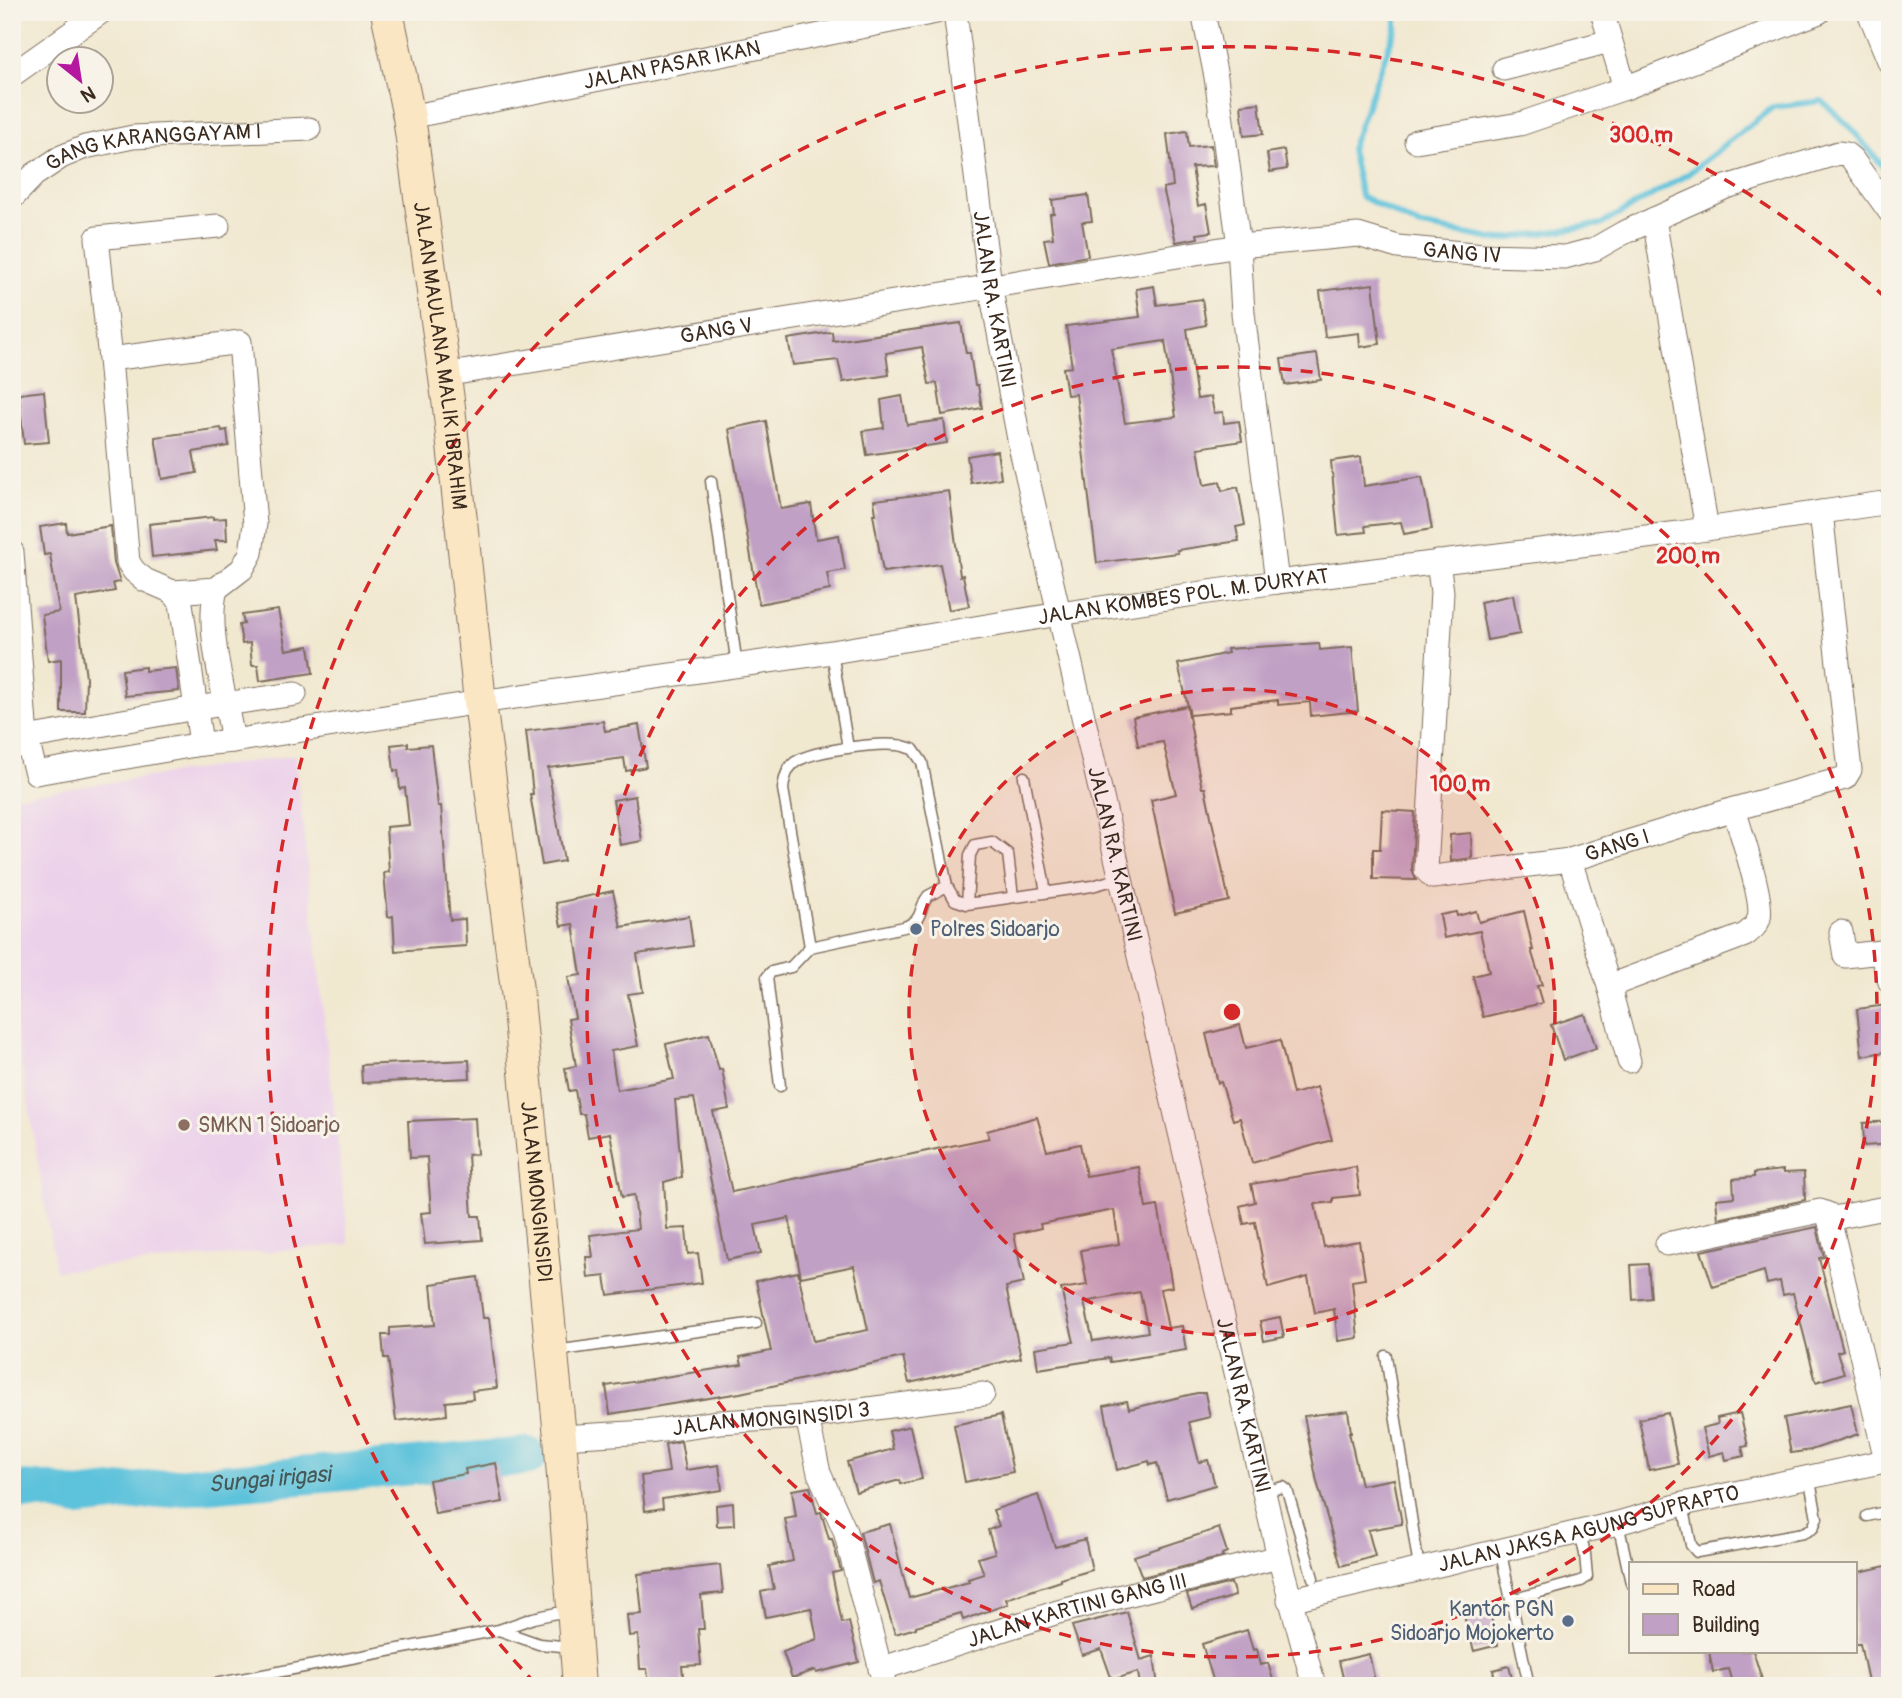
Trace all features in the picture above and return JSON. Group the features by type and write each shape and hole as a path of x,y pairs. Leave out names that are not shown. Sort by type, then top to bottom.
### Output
{"main road":[{"name":"JALAN MAULANA MALIK IBRAHIM","path":"387,12 409,117 444,375 480,702"},
{"name":"JALAN MONGINSIDI","path":"480,702 518,998 560,1437 579,1686"}],"street":[{"path":"12,75 101,12"},
{"name":"JALAN PASAR IKAN","path":"409,117 936,12"},
{"name":"JALAN RA. KARTINI","path":"955,12 990,285 1021,450 1289,1600 1314,1686"},
{"path":"1203,12 1216,77 1239,246 1243,313 1277,582"},
{"path":"1602,12 1625,88"},
{"path":"1416,141 1520,124 1625,88 1819,12"},
{"path":"1869,12 1890,63"},
{"path":"1504,69 1610,41"},
{"name":"GANG KARANGGAYAM I","path":"12,198 34,175 61,157 85,147 133,137 256,133 309,128"},
{"name":"GANG IV","path":"990,285 1239,246 1358,235 1398,247 1550,258 1580,254 1726,187 1838,152 1852,159 1890,212"},
{"path":"1654,219 1707,529"},
{"path":"110,359 240,342 255,524 251,553 243,569 216,589 173,592 145,580 128,562 97,238 218,226"},
{"name":"GANG V","path":"444,375 990,285"},
{"name":"JALAN KOMBES POL. M. DURYAT","path":"26,738 36,773 201,744 832,652 1059,614 1277,582 1707,529 1890,502"},
{"name":"GANG I","path":"1438,562 1442,592 1426,870 1433,877 1570,860 1845,778 1850,770 1821,512"},
{"path":"12,552 26,738 196,708 295,694"},
{"path":"216,589 213,600 215,650 233,741"},
{"path":"173,592 181,603 201,744"},
{"path":"1609,986 1745,935 1754,927 1760,917 1758,894 1734,809"},
{"path":"1570,860 1629,1061"},
{"path":"1841,932 1845,956 1882,948 1890,979"},
{"path":"1829,1219 1890,1207"},
{"path":"1667,1244 1820,1211 1828,1214 1888,1460"},
{"name":"JALAN MONGINSIDI 3","path":"560,1437 648,1432 719,1422 807,1417 983,1394"},
{"path":"807,1417 819,1473 845,1531 882,1677"},
{"name":"JALAN JAKSA AGUNG SUPRAPTO","path":"1289,1600 1618,1523 1683,1504 1888,1460"},
{"name":"JALAN KARTINI GANG III","path":"882,1677 1058,1612 1279,1557"}],"lane":[{"path":"711,481 737,666"},
{"path":"832,652 848,748"},
{"path":"810,947 783,789 785,775 793,763 807,757 848,748 898,745 913,749 922,762 947,886 955,900 967,904 1013,898 1092,886 1121,878"},
{"path":"1024,776 1046,892"},
{"path":"967,904 970,855 975,845 992,842 1008,854 1013,898"},
{"path":"780,1086 767,977 771,972 791,967 810,947 904,928 915,923 921,916 928,896 947,886"},
{"path":"552,1352 756,1323"},
{"path":"1386,1356 1419,1568"},
{"path":"1683,1504 1691,1545 1697,1552 1803,1533 1813,1528 1817,1518 1809,1476"},
{"path":"1264,1492 1286,1488 1313,1578"},
{"path":"1867,1516 1890,1511"},
{"path":"1272,1528 1296,1522"},
{"path":"1618,1523 1629,1574"},
{"path":"1511,1600 1587,1577 1580,1531"},
{"path":"1500,1549 1530,1686"},
{"path":"204,1686 499,1630 533,1618 573,1610"},
{"path":"499,1630 539,1644 576,1648"}],"shaded area":[{"name":"SMKN 1 Sidoarjo","path":"295,755 349,1244 56,1271 12,1006 12,797"}],"building":[{"path":"1259,103 1263,134 1244,136 1241,105"},
{"path":"1187,131 1189,147 1211,145 1214,166 1192,167 1198,206 1206,204 1211,232 1197,234 1198,238 1176,242 1163,188 1173,186 1167,134"},
{"path":"1284,150 1287,169 1270,172 1267,153"},
{"path":"1088,195 1092,221 1082,222 1088,256 1049,263 1044,239 1053,238 1050,214 1054,213 1052,200"},
{"path":"1373,284 1380,344 1360,347 1359,333 1325,337 1320,291"},
{"path":"1154,286 1157,305 1202,299 1206,325 1187,329 1197,399 1211,397 1214,413 1223,412 1224,423 1239,421 1242,441 1198,448 1204,485 1220,482 1222,491 1238,487 1245,525 1236,527 1239,541 1177,550 1178,553 1097,563 1076,394 1067,395 1063,368 1072,367 1066,326 1140,317 1136,289","holes":["1165,341 1176,417 1125,423 1111,349"]},
{"path":"961,323 966,353 970,353 982,408 942,415 937,383 929,384 922,347 886,353 889,375 843,382 838,360 793,365 788,339 832,332 833,341"},
{"path":"1317,354 1321,380 1285,385 1281,359"},
{"path":"44,391 49,442 24,444 19,394"},
{"path":"902,396 907,425 944,420 947,443 867,455 863,431 884,428 881,400"},
{"path":"766,421 781,509 811,504 816,539 839,535 845,570 827,573 830,590 759,604 729,429"},
{"path":"221,428 222,431 227,430 229,446 193,452 197,473 162,479 155,437"},
{"path":"997,451 1001,478 971,483 967,456"},
{"path":"1361,457 1364,486 1422,477 1432,529 1404,534 1401,522 1365,526 1366,532 1338,535 1331,461"},
{"path":"949,491 960,576 963,575 969,606 949,610 940,564 883,572 873,514 876,514 874,500"},
{"path":"226,518 227,540 215,540 217,550 152,557 149,524"},
{"path":"66,523 67,533 111,526 114,563 120,582 113,583 115,591 76,598 86,678 85,712 61,712 61,659 48,661 42,615 59,612 50,554 44,555 40,527"},
{"path":"1513,595 1520,634 1487,640 1480,602"},
{"path":"278,610 286,650 309,646 313,673 260,681 258,665 252,665 250,643 242,644 239,625 244,624 242,615"},
{"path":"1319,643 1320,650 1352,647 1358,711 1311,716 1310,702 1278,705 1278,700 1231,706 1231,711 1190,715 1178,664 1228,653 1227,649"},
{"path":"145,667 145,671 176,668 179,691 125,696 122,670"},
{"path":"1187,706 1202,788 1205,788 1229,901 1175,913 1151,800 1176,794 1163,742 1138,746 1133,717"},
{"path":"603,721 605,731 639,725 646,767 626,771 624,758 548,768 564,861 542,865 530,794 533,794 526,731"},
{"path":"408,743 408,747 431,745 438,806 441,806 450,920 465,919 466,946 395,951 393,916 388,917 384,873 389,872 386,827 409,825 405,788 400,789 398,770 394,771 391,745"},
{"path":"635,796 642,841 620,845 613,800"},
{"path":"1382,810 1415,812 1412,869 1416,880 1373,879 1373,849 1380,849"},
{"path":"1471,833 1472,858 1451,861 1450,835"},
{"path":"613,891 621,927 689,916 693,946 637,954 643,992 628,994 638,1046 611,1051 617,1090 674,1079 666,1044 709,1034 719,1070 722,1069 729,1109 713,1112 732,1192 989,1138 987,1131 1037,1117 1047,1151 1080,1144 1086,1176 1139,1167 1146,1208 1158,1206 1172,1287 1160,1289 1168,1328 1182,1326 1186,1350 1110,1362 1109,1358 1038,1369 1035,1348 1074,1342 1061,1289 1087,1285 1081,1250 1119,1244 1114,1210 1040,1224 1041,1228 1014,1234 1024,1283 1006,1287 1021,1358 909,1383 903,1357 740,1393 610,1414 606,1386 742,1365 740,1357 771,1351 756,1281 798,1272 813,1341 868,1330 854,1266 801,1277 789,1218 755,1225 761,1253 727,1260 694,1098 675,1100 682,1177 664,1182 667,1229 686,1228 688,1254 698,1253 702,1283 608,1295 605,1276 588,1278 586,1257 593,1257 590,1235 638,1229 634,1195 622,1197 610,1133 588,1137 584,1114 579,1114 575,1090 569,1091 565,1068 576,1066 568,1019 575,1018 568,977 581,975 573,924 561,926 556,903","holes":["1140,1292 1148,1332 1093,1341 1084,1302"]},
{"path":"1476,911 1479,922 1524,911 1531,950 1542,985 1537,986 1542,1003 1483,1017 1473,976 1489,972 1480,931 1444,938 1440,915 1456,912 1457,916"},
{"path":"1887,1005 1890,1051 1862,1056 1857,1009"},
{"path":"1585,1014 1596,1048 1563,1060 1551,1025"},
{"path":"1240,1025 1246,1048 1280,1040 1293,1094 1317,1087 1332,1140 1252,1163 1240,1118 1233,1120 1221,1082 1218,1083 1206,1034"},
{"path":"469,1060 470,1078 362,1083 361,1065"},
{"path":"475,1118 477,1154 468,1155 472,1216 480,1216 482,1240 425,1244 421,1213 431,1212 427,1157 410,1158 408,1121"},
{"path":"1890,1121 1890,1144 1864,1146 1863,1123"},
{"path":"1356,1167 1360,1195 1333,1198 1333,1202 1315,1204 1324,1247 1359,1241 1365,1279 1352,1281 1358,1338 1338,1341 1334,1309 1315,1313 1308,1277 1268,1288 1255,1222 1244,1224 1240,1206 1255,1202 1251,1184"},
{"path":"1783,1170 1783,1173 1804,1172 1805,1200 1718,1219 1716,1199 1734,1197 1733,1179 1754,1177 1754,1173"},
{"path":"1817,1227 1824,1257 1819,1258 1843,1350 1837,1352 1844,1373 1816,1382 1793,1293 1783,1295 1780,1281 1767,1284 1764,1271 1713,1287 1701,1251"},
{"path":"1648,1264 1651,1298 1633,1300 1631,1265"},
{"path":"478,1277 483,1318 489,1318 497,1388 472,1391 473,1399 446,1402 447,1415 396,1421 388,1358 384,1358 382,1335 390,1335 390,1328 435,1325 431,1284"},
{"path":"1280,1317 1284,1337 1264,1341 1260,1321"},
{"path":"1205,1393 1210,1417 1189,1422 1199,1462 1208,1460 1215,1485 1167,1499 1157,1463 1150,1465 1149,1461 1117,1470 1104,1406 1127,1401 1129,1409"},
{"path":"1851,1404 1858,1434 1811,1450 1791,1453 1784,1418"},
{"path":"1348,1411 1349,1432 1361,1485 1394,1479 1402,1524 1368,1530 1375,1556 1341,1566 1317,1482 1304,1416"},
{"path":"1668,1413 1678,1464 1649,1470 1639,1419"},
{"path":"1740,1413 1748,1446 1742,1447 1744,1456 1726,1460 1724,1452 1709,1456 1702,1428 1718,1424 1717,1418"},
{"path":"1001,1415 1013,1472 965,1482 954,1425"},
{"path":"910,1426 922,1479 901,1484 900,1480 856,1492 847,1462 893,1449 889,1431"},
{"path":"681,1441 686,1470 719,1465 722,1490 662,1499 663,1508 645,1511 641,1476 669,1472 665,1444"},
{"path":"496,1463 503,1502 435,1514 429,1480 466,1474 465,1469"},
{"path":"810,1487 817,1513 821,1512 829,1539 832,1539 841,1571 832,1573 842,1623 849,1622 859,1662 816,1673 815,1670 792,1678 783,1652 817,1639 811,1608 766,1617 761,1592 774,1589 769,1566 793,1561 785,1519 796,1517 792,1490"},
{"path":"1038,1495 1055,1547 1085,1539 1092,1570 1006,1599 1008,1604 963,1620 961,1613 895,1634 879,1581 873,1583 860,1532 890,1524 909,1598 969,1582 968,1579 984,1574 978,1558 995,1553 988,1530 999,1526 993,1510"},
{"path":"733,1503 734,1525 717,1526 716,1505"},
{"path":"1219,1528 1227,1552 1222,1554 1223,1557 1142,1577 1134,1556"},
{"path":"720,1565 723,1593 701,1595 704,1629 698,1629 701,1665 682,1666 684,1686 649,1686 647,1669 640,1669 638,1635 629,1636 627,1615 642,1614 638,1574"},
{"path":"1890,1565 1890,1686 1869,1686 1860,1644 1856,1644 1856,1573"},
{"path":"1231,1583 1235,1596 1192,1609 1187,1594"},
{"path":"1489,1609 1498,1645 1474,1651 1464,1616"},
{"path":"1127,1612 1141,1660 1154,1656 1158,1686 1140,1686 1138,1672 1112,1680 1101,1649 1082,1655 1072,1626"},
{"path":"1247,1630 1253,1650 1257,1649 1261,1665 1268,1663 1274,1683 1263,1686 1215,1686 1202,1644"},
{"path":"1709,1652 1753,1652 1764,1686 1733,1686 1728,1669 1713,1672"},
{"path":"1369,1654 1376,1686 1345,1686 1339,1661"},
{"path":"1509,1666 1514,1686 1496,1686 1493,1670"}],"waterway":[{"path":"1396,12 1396,27 1351,149 1361,196 1417,225 1497,240 1602,224 1688,174 1773,107 1822,101 1851,128 1890,175"},
{"name":"Sungai irigasi","path":"12,1490 46,1491 77,1498 528,1456"}],"place":[{"name":"Polres Sidoarjo","path":"916,929"},
{"name":"SMKN 1 Sidoarjo","path":"184,1125"},
{"name":"Kantor PGN Sidoarjo Mojokerto","path":"1568,1621"}]}
